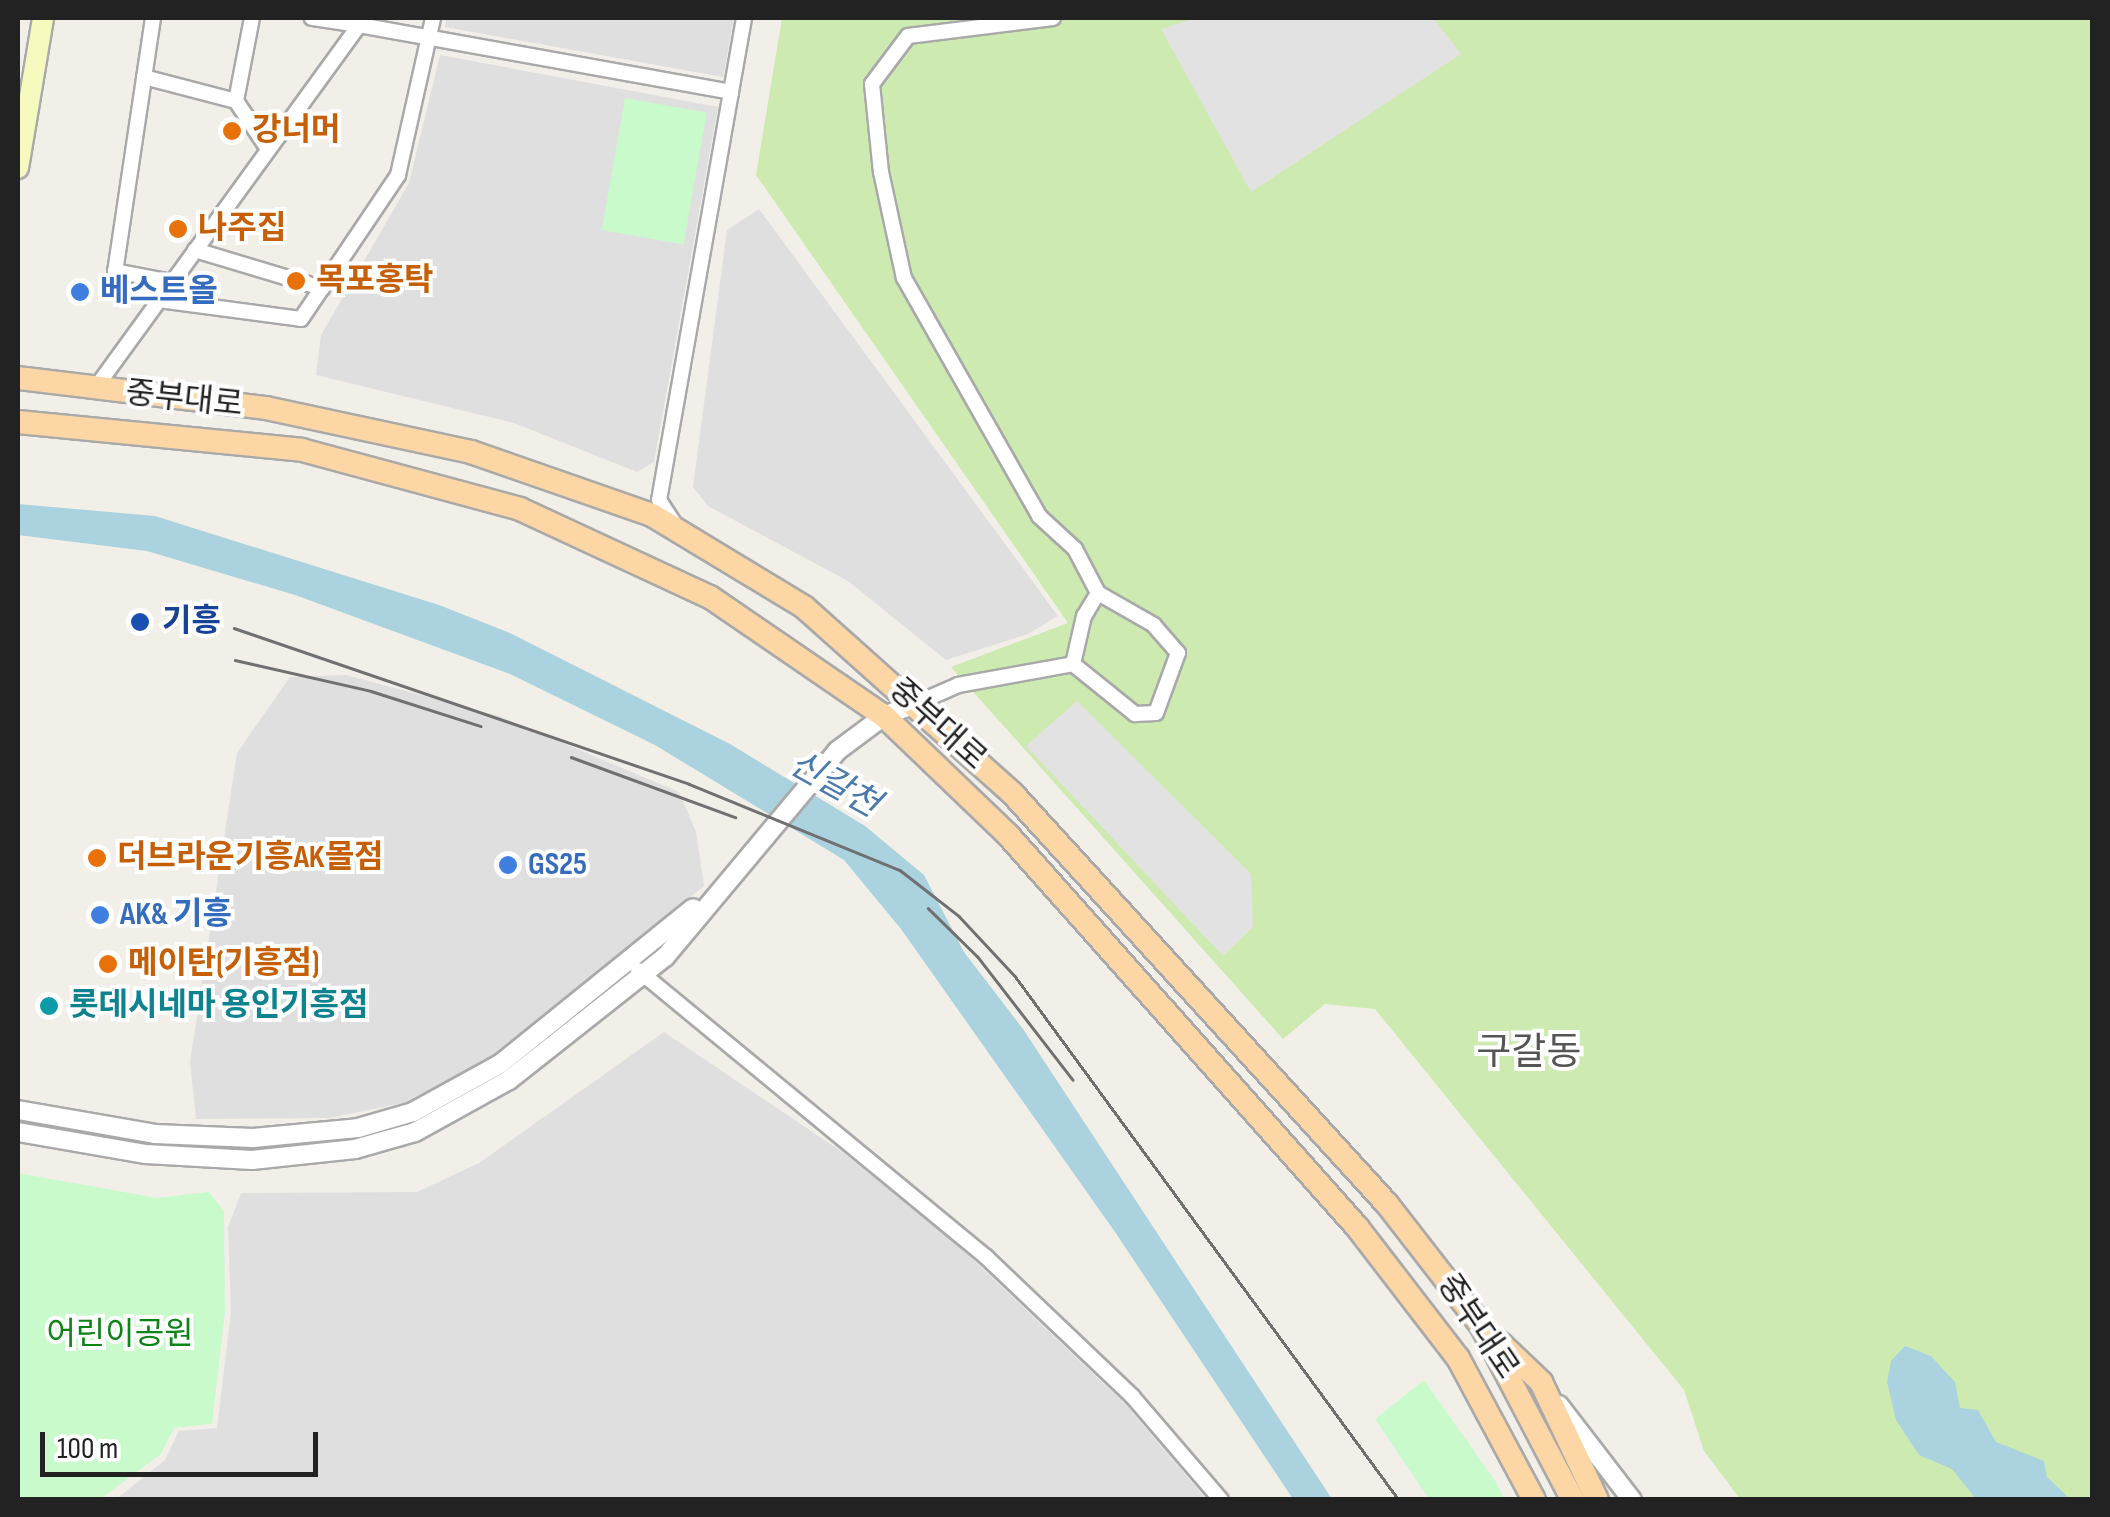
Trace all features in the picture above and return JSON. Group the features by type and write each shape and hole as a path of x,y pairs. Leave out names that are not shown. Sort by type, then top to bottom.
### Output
{"main road":[{"path":"18,168 43,18"},
{"name":"중부대로","path":"18,378 266,408 471,452 613,502 682,534 804,607 1012,793 1387,1204 1481,1325 1572,1500"},
{"name":"중부대로","path":"18,422 302,450 520,509 710,596 884,716 1008,835 1357,1227 1458,1358 1534,1500"},
{"path":"1481,1325 1541,1382 1597,1500"}],"street":[{"path":"153,18 115,270 172,282"},
{"path":"236,101 252,18"},
{"path":"312,18 366,23 430,40 731,92"},
{"path":"158,300 302,319 398,174 434,18"},
{"path":"682,534 659,500 744,18"},
{"path":"18,1132 146,1154 252,1160 355,1149 415,1132 509,1080 636,969 742,864 838,751 884,716 958,686 1073,664 1135,714 1156,712 1178,653 1154,625 1098,593 1075,549 1039,516 904,278 881,172 872,84 908,36 1046,18"},
{"path":"94,390 268,149 366,23"},
{"path":"144,77 236,101 268,149"},
{"path":"195,250 322,288"},
{"path":"613,502 659,500"},
{"path":"1073,664 1098,593"},
{"path":"18,1110 155,1134 253,1138 358,1128 413,1112 500,1064 636,969"},
{"path":"636,969 1000,1269 1132,1396 1221,1500"},
{"path":"1541,1382 1632,1500"}],"shaded area":[{"path":"446,18 734,18 723,77 445,27"},
{"path":"1196,18 1433,18 1461,54 1251,192 1161,29"},
{"path":"440,55 718,107 654,462 637,472 514,423 316,375 321,335 409,183"},
{"path":"759,209 1058,616 1028,634 946,660 848,581 708,506 693,487 727,230"},
{"path":"346,675 499,716 679,792 696,832 704,886 480,1065 413,1101 329,1118 196,1119 190,1062 237,753 290,677"},
{"path":"1077,701 1251,874 1253,927 1223,956 1026,746"},
{"path":"664,1032 838,1149 945,1233 1125,1404 1206,1499 116,1499 165,1460 179,1431 217,1428 231,1312 228,1227 241,1193 417,1192 479,1163"}],"green space":[{"path":"782,18 2092,18 2092,1499 1740,1499 1704,1451 1684,1390 1375,1009 1325,1004 1283,1039 951,667 1068,623 756,175"},
{"path":"625,98 707,112 683,244 602,230"},
{"name":"어린이공원","path":"18,1173 157,1198 209,1192 224,1211 225,1311 212,1424 174,1428 161,1454 100,1499 18,1499"},
{"path":"1424,1380 1504,1499 1429,1499 1375,1419"}],"water":[{"path":"18,504 155,516 439,605 510,633 730,744 865,826 924,875 964,952 1023,1029 1332,1499 1293,1499 1115,1232 901,929 844,860 655,745 510,674 295,595 147,551 18,535"},
{"path":"1905,1346 1931,1356 1955,1382 1960,1408 1978,1410 1996,1442 2044,1461 2047,1477 2070,1499 1976,1499 1952,1469 1919,1455 1896,1420 1887,1382 1891,1361"}],"tram line":[{"path":"234,628 689,784 900,870 959,916 1015,976 1399,1500"},
{"path":"235,660 371,691 481,726"},
{"path":"571,757 735,817"},
{"path":"928,908 978,957 1073,1080"}],"place":[{"name":"강너머","path":"232,131"},
{"name":"나주집","path":"178,229"},
{"name":"목포홍탁","path":"296,281"},
{"name":"베스트올","path":"80,292"},
{"name":"기흥","path":"140,622"},
{"name":"더브라운기흥AK몰점","path":"97,858"},
{"name":"GS25","path":"508,865"},
{"name":"AK& 기흥","path":"100,915"},
{"name":"메이탄(기흥점)","path":"108,964"},
{"name":"롯데시네마 용인기흥점","path":"49,1006"}],"district":[{"name":"구갈동","path":"1529,1053"}],"water label":[{"name":"신갈천","path":"834,785"}]}
